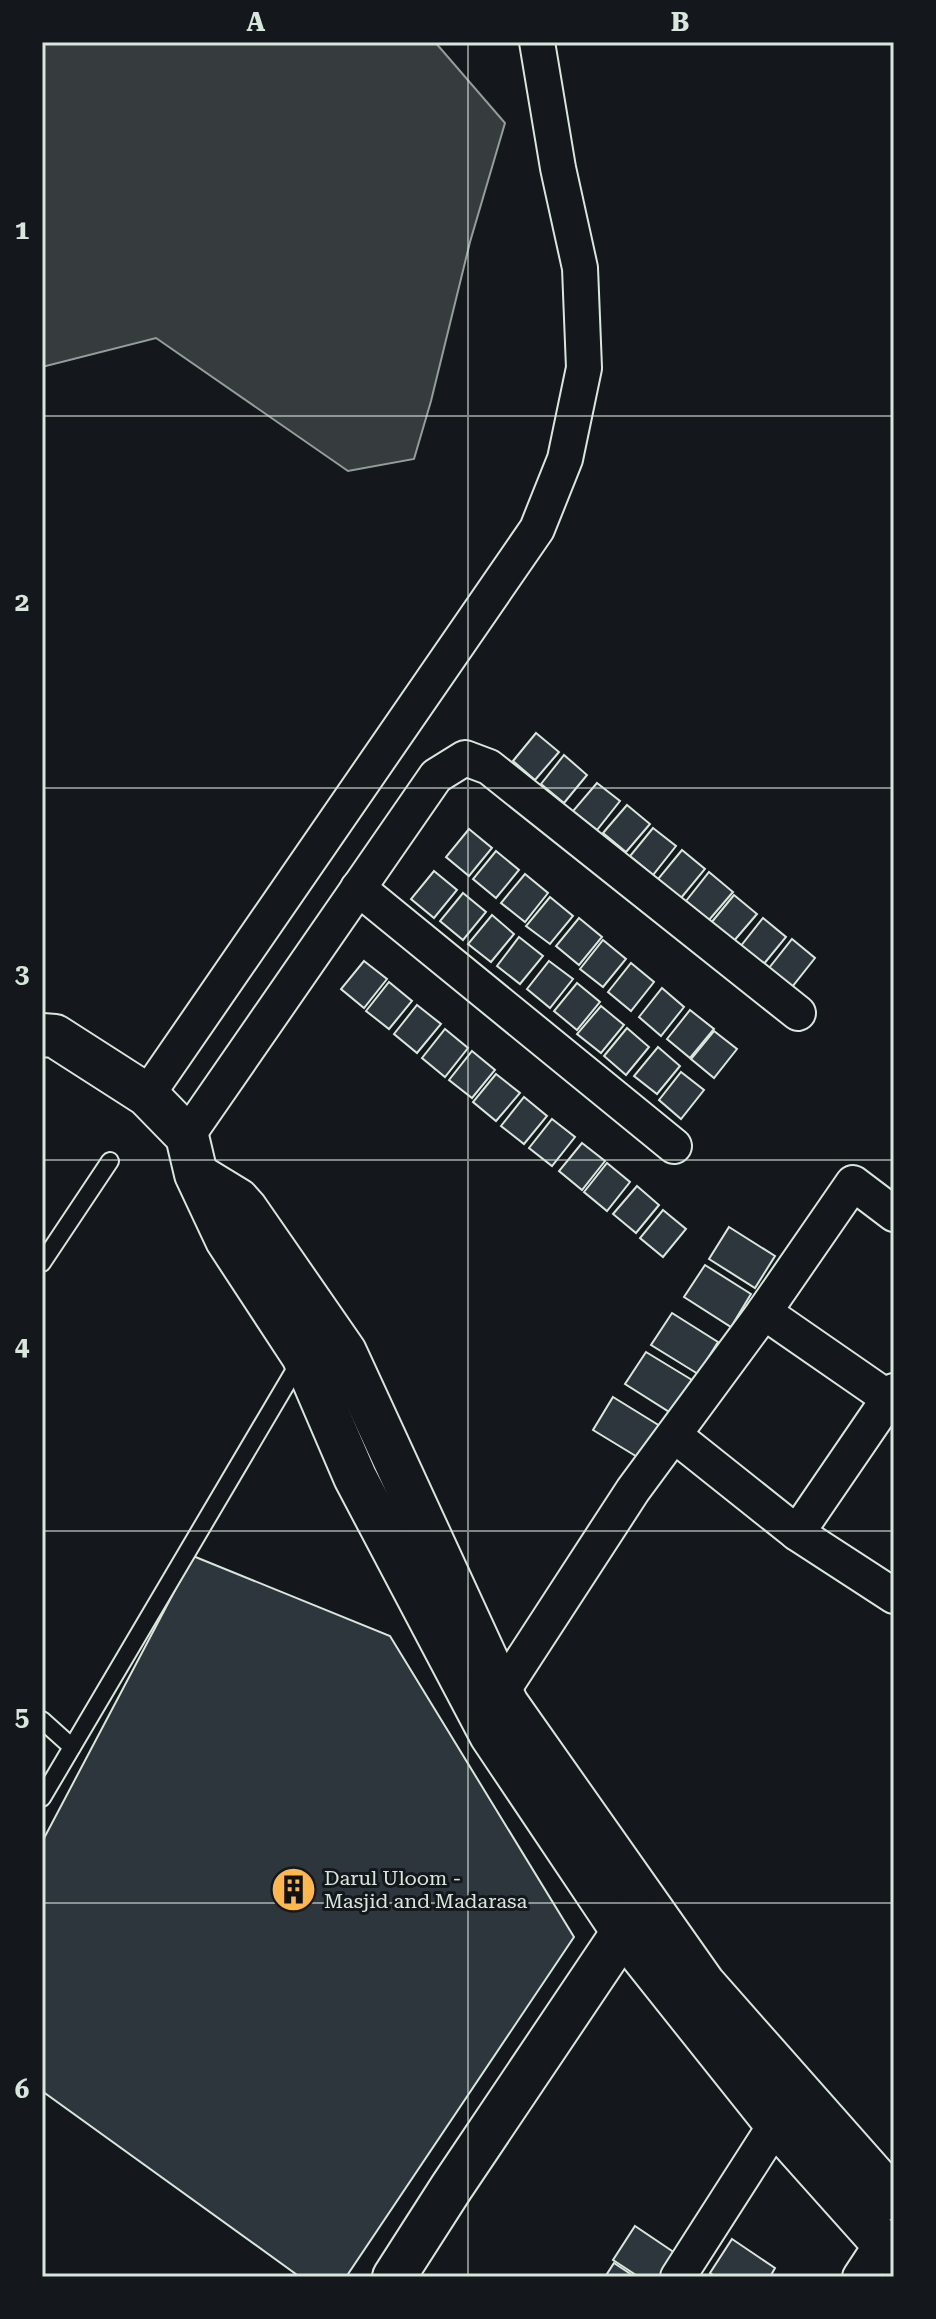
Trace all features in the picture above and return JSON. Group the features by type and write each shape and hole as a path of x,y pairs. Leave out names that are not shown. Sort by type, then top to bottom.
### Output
{"street":[{"path":"147,1095 537,529 565,459 584,368 580,268 532,44"},
{"path":"192,1155 358,888 436,776 465,758 489,767 798,1013"},
{"path":"358,888 674,1146"},
{"path":"42,1035 55,1036 147,1095 192,1155 246,1209 345,1352 501,1693 633,1916 704,1984 894,2199"},
{"path":"192,1155 227,1240 303,1356 355,1477 491,1735 633,1916 776,2124 823,2180 889,2249 860,2277"},
{"path":"501,1693 633,1490 764,1312 853,1183 894,1214"},
{"path":"764,1312 892,1397 797,1533"},
{"path":"674,1435 797,1533 892,1589"},
{"path":"394,2277 633,1916"},
{"path":"678,2277 776,2124"}],"lane":[{"path":"42,1263 110,1161"},
{"path":"42,1798 303,1356"},
{"path":"42,1720 72,1747"}],"shaded area":[{"path":"42,42 435,42 505,123 470,242 414,459 348,471 156,338 42,367"}],"building":[{"path":"536,733 559,752 535,780 513,761"},
{"path":"564,755 587,775 564,803 541,784"},
{"path":"597,783 620,801 597,830 573,811"},
{"path":"627,805 650,824 626,852 603,833"},
{"path":"653,828 676,846 653,875 630,856"},
{"path":"469,829 492,848 469,876 446,857"},
{"path":"682,850 705,869 681,898 658,879"},
{"path":"496,851 519,870 496,898 473,879"},
{"path":"434,871 457,890 434,918 411,899"},
{"path":"709,872 733,892 709,920 686,901"},
{"path":"525,874 548,893 525,922 501,903"},
{"path":"463,893 486,912 463,940 440,921"},
{"path":"734,895 757,914 733,942 711,923"},
{"path":"550,897 573,916 550,944 526,926"},
{"path":"492,915 514,934 491,962 468,944"},
{"path":"579,918 602,937 579,965 556,946"},
{"path":"763,918 786,937 763,965 740,947"},
{"path":"519,937 543,956 520,984 497,966"},
{"path":"792,939 815,958 792,987 769,968"},
{"path":"603,940 626,959 603,987 580,969"},
{"path":"364,961 387,979 364,1008 341,989"},
{"path":"549,961 573,979 550,1008 527,989"},
{"path":"631,963 654,982 631,1011 608,992"},
{"path":"389,982 412,1001 389,1029 366,1011"},
{"path":"577,983 600,1002 577,1030 554,1011"},
{"path":"662,988 684,1007 661,1036 639,1017"},
{"path":"417,1005 441,1024 417,1053 394,1034"},
{"path":"601,1006 624,1025 601,1053 577,1034"},
{"path":"690,1010 714,1029 690,1058 667,1039"},
{"path":"627,1028 649,1047 626,1075 604,1056"},
{"path":"445,1029 468,1048 445,1077 422,1058"},
{"path":"714,1031 737,1049 714,1078 691,1059"},
{"path":"658,1047 680,1066 657,1094 634,1076"},
{"path":"472,1051 495,1070 472,1098 449,1080"},
{"path":"681,1072 704,1090 681,1119 659,1100"},
{"path":"496,1074 520,1093 496,1121 473,1102"},
{"path":"524,1097 547,1116 524,1144 501,1126"},
{"path":"552,1119 575,1137 552,1166 529,1148"},
{"path":"582,1143 605,1161 582,1190 559,1171"},
{"path":"607,1163 630,1182 607,1211 584,1192"},
{"path":"637,1186 659,1205 636,1233 613,1214"},
{"path":"663,1210 686,1229 663,1257 640,1238"},
{"path":"729,1227 775,1256 755,1288 709,1259"},
{"path":"705,1265 751,1294 731,1327 684,1297"},
{"path":"672,1313 718,1342 698,1374 651,1345"},
{"path":"646,1352 692,1380 671,1413 625,1384"},
{"path":"613,1397 660,1426 639,1458 593,1430"},
{"name":"Darul Uloom - Masjid and Madarasa","path":"193,1556 390,1636 574,1937 346,2277 300,2277 42,2091 42,1842"},
{"path":"635,2226 678,2255 664,2277 639,2277 613,2260"},
{"path":"732,2239 775,2268 770,2277 716,2277 710,2273"},
{"path":"614,2263 635,2277 605,2277"}],"place":[{"name":"Darul Uloom - Masjid and Madarasa","path":"293,1890"}]}
